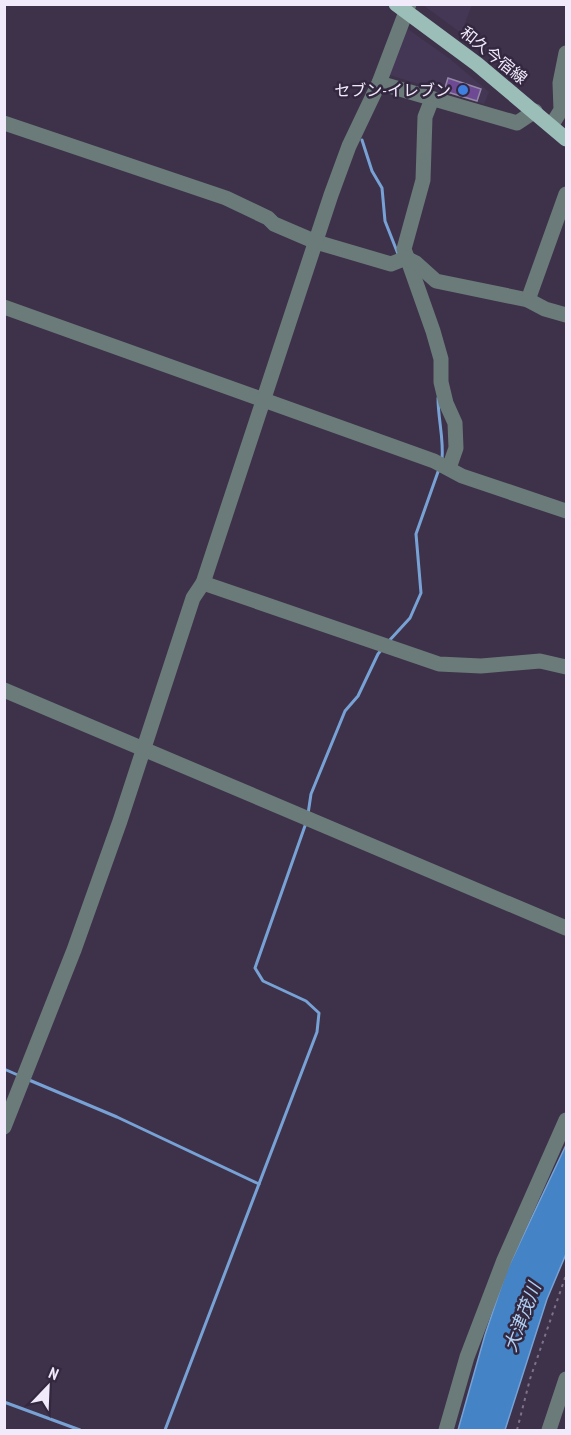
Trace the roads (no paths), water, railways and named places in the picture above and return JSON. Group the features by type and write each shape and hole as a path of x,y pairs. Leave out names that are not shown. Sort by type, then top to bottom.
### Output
{"main road":[{"name":"和久今宿線","path":"403,7 477,63 567,140"}],"street":[{"path":"4,1127 11,1088 78,939 120,821 193,598 203,583 349,146 379,82 403,7"},
{"path":"551,126 561,110 560,83 567,53"},
{"path":"379,82 517,123 535,111"},
{"path":"432,99 425,117 423,180 404,249 433,331 441,359 441,382 446,403 455,423 456,448 448,468"},
{"path":"4,123 226,198 268,218 274,224 316,242 391,264 406,258 416,263 436,281 528,300 545,309 567,315"},
{"path":"528,300 567,194"},
{"path":"4,307 434,461 462,476 567,511"},
{"path":"203,583 439,664 481,666 540,661 567,667"},
{"path":"4,690 567,928"},
{"path":"446,1431 467,1356 496,1281 567,1120"},
{"path":"556,1426 566,1381"}],"water":[{"name":"大津茂川","path":"566,1145 566,1254 547,1299 505,1430 458,1430 506,1272"}],"waterway":[{"path":"362,140 372,171 382,188 385,221 398,254"},
{"path":"438,398 442,460"},
{"path":"388,642 410,618 421,593 416,534 439,469"},
{"path":"308,814 311,794 345,711 358,696 382,649"},
{"path":"165,1430 317,1032 319,1013 306,1001 263,981 255,968 306,823"},
{"path":"4,1069 20,1076"},
{"path":"29,1080 117,1117 259,1184"},
{"path":"4,1402 80,1430"}],"place":[{"name":"セブン-イレブン","path":"463,90"}]}
